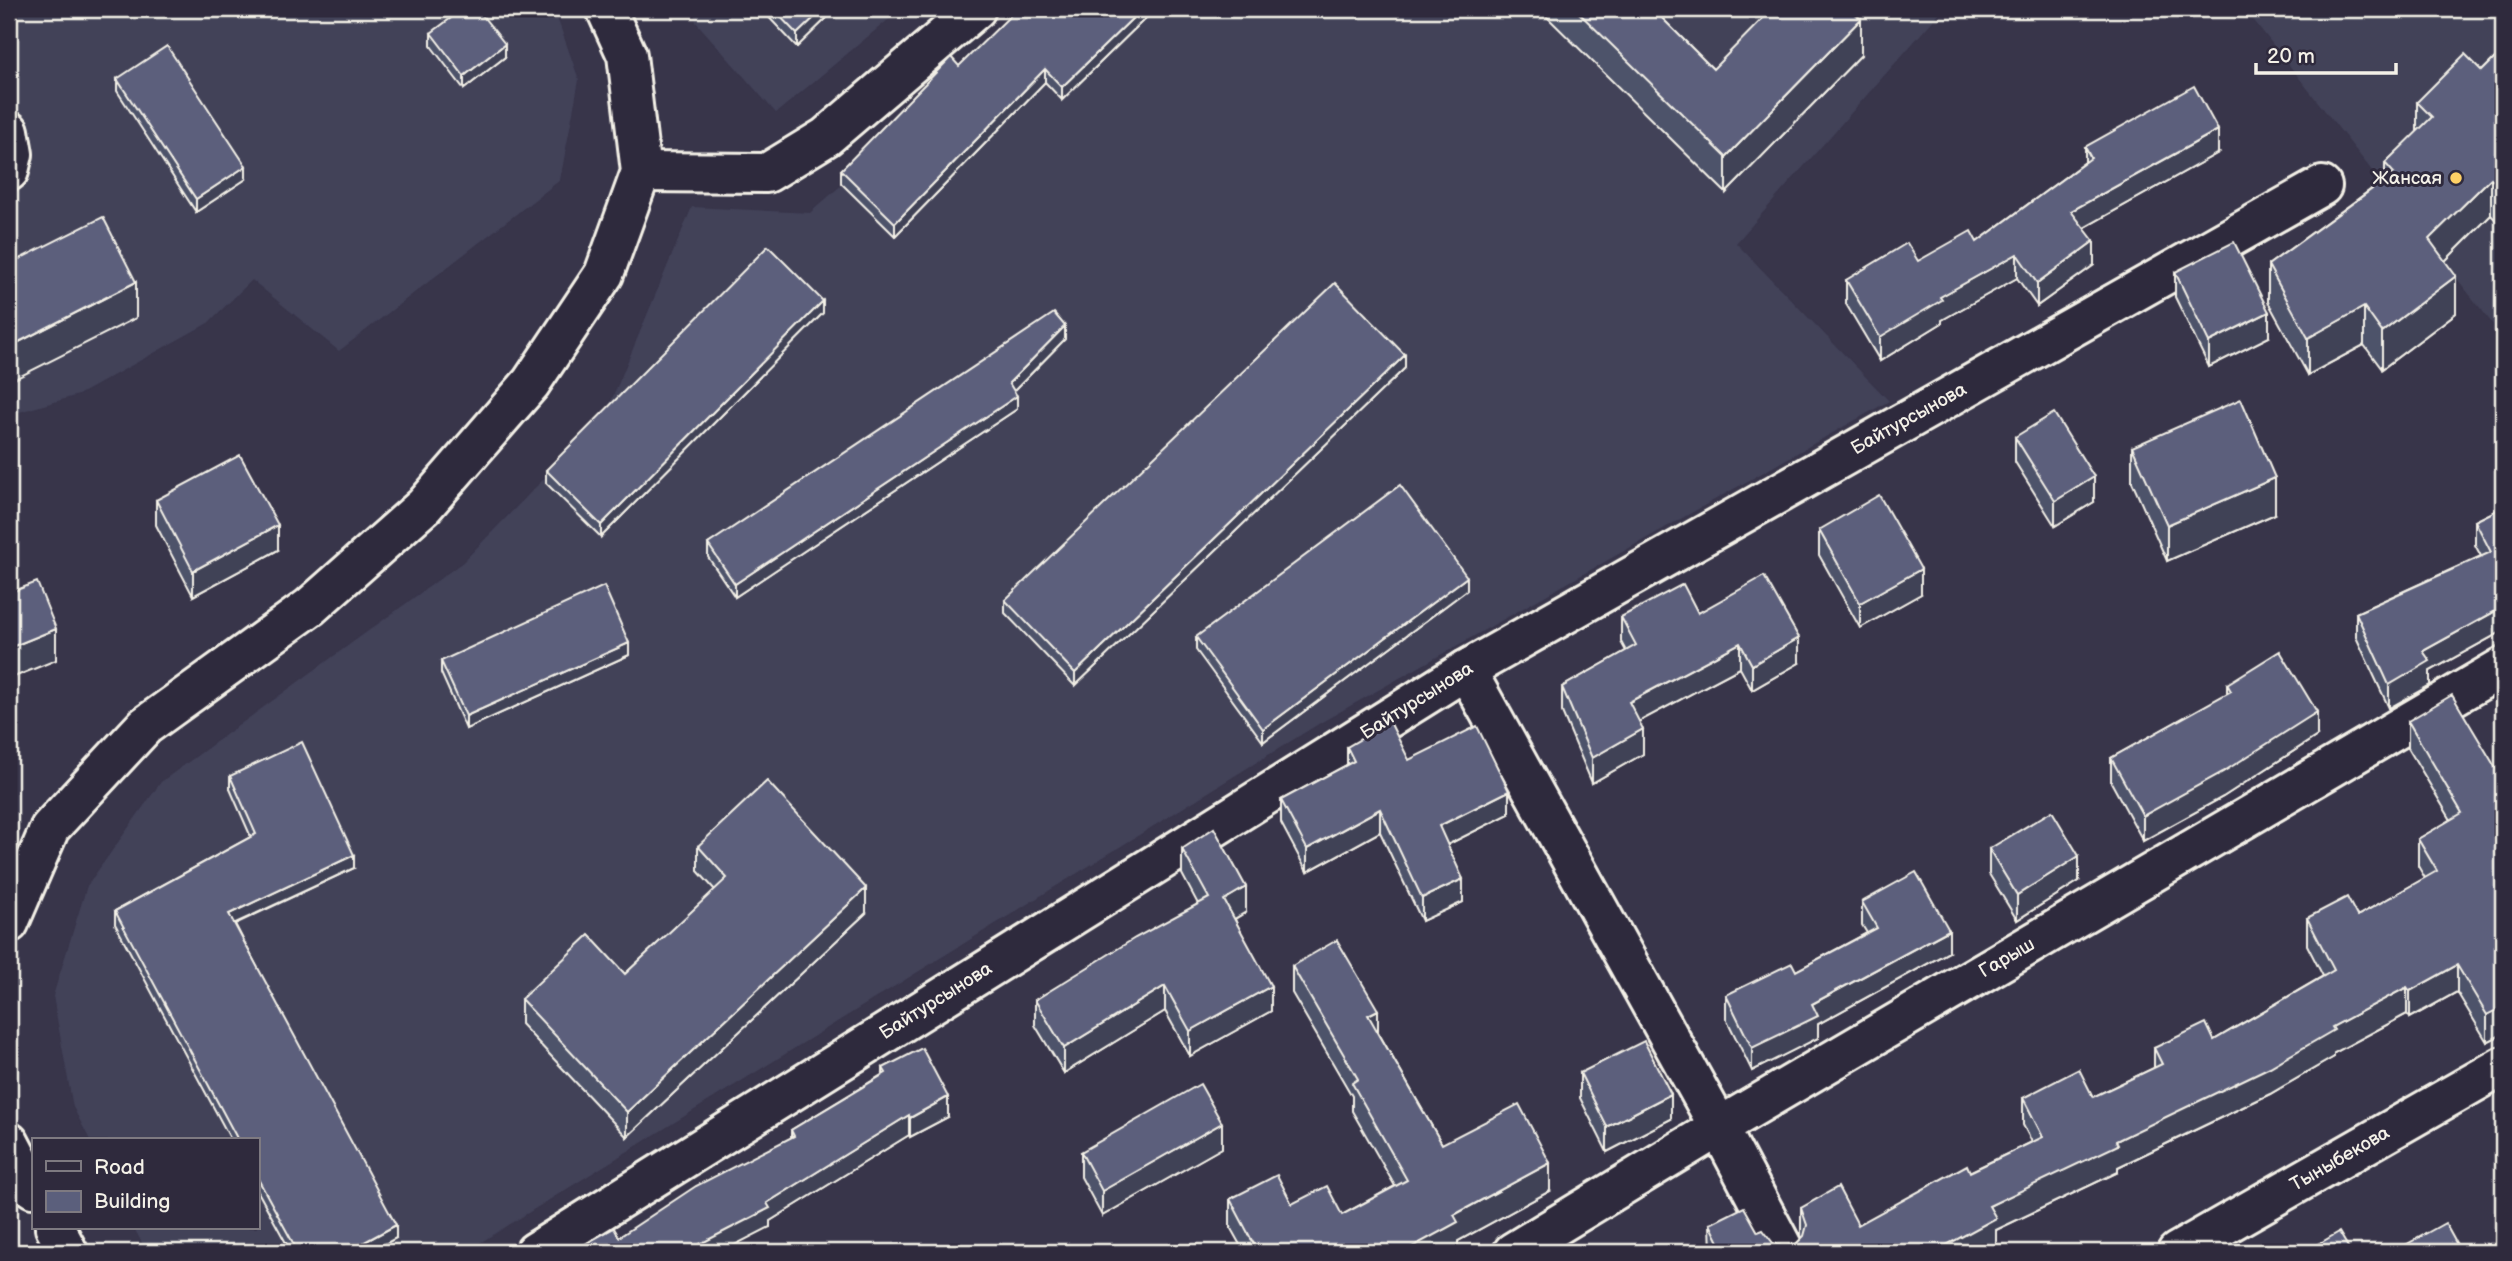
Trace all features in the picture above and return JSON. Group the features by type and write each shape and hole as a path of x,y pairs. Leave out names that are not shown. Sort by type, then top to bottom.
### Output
{"street":[{"path":"9,923 50,828 145,726 310,607 424,506 531,383 604,274 641,172 627,55 606,9"},
{"path":"641,172 767,173 825,137 975,9"},
{"path":"9,131 13,154 9,171"},
{"name":"Байтурсынова","path":"534,1252 1466,670 2322,186"},
{"name":"Гарыш","path":"1513,1252 1719,1127 2503,667"},
{"path":"1466,670 1719,1127 1784,1252"},
{"name":"Тыныбекова","path":"2177,1252 2503,1066"},
{"path":"9,1142 32,1186"},
{"path":"56,1230 68,1252"}],"shaded area":[{"path":"9,9 554,9 579,80 560,180 339,351 252,280 208,323 78,395 9,415"},
{"path":"694,9 901,9 776,113 696,22"},
{"path":"1041,9 1943,9 1736,243 1889,401 1320,723 465,1252 147,1252 135,1230 259,1230 259,1138 89,1138 73,1107 53,996 87,886 161,782 463,562 605,416 692,207 810,213"},
{"path":"2245,9 2503,9 2503,337 2384,186"}],"building":[{"path":"463,9 477,9 505,44 464,76 431,33"},
{"path":"773,9 823,9 797,34"},
{"path":"1017,9 1142,9 1062,87 1045,69 895,223 841,170 951,57 959,66"},
{"path":"1575,9 1653,9 1713,69 1772,9 1850,9 1861,19 1726,157"},
{"path":"167,46 246,166 196,199 117,79"},
{"path":"2503,50 2503,191 2491,178 2429,239 2456,276 2382,332 2364,307 2308,338 2268,265 2394,173 2385,163 2432,117 2417,102 2465,54 2482,71"},
{"path":"2194,86 2218,130 2071,211 2094,241 2037,283 2017,254 1940,297 1942,300 1880,337 1846,280 1907,243 1918,261 1971,231 1977,242 2091,158 2085,147"},
{"path":"103,217 136,282 9,347 9,264"},
{"path":"2234,242 2269,312 2209,342 2175,272"},
{"path":"768,246 823,301 601,525 546,470"},
{"path":"1335,283 1405,355 1075,673 1005,600"},
{"path":"1054,313 1065,326 1009,383 1017,396 735,584 708,544"},
{"path":"2241,399 2275,478 2167,525 2132,447"},
{"path":"2054,413 2094,477 2055,501 2015,437"},
{"path":"240,455 278,525 193,571 156,500"},
{"path":"1400,485 1467,577 1263,729 1196,637"},
{"path":"1879,495 1921,569 1860,603 1819,530"},
{"path":"2503,507 2503,607 2423,651 2430,661 2389,685 2356,613 2491,552 2475,521"},
{"path":"1764,576 1799,638 1752,665 1740,643 1629,702 1643,729 1592,758 1562,687 1636,645 1621,617 1683,584 1698,613"},
{"path":"37,582 56,629 9,648 9,593"},
{"path":"604,586 629,643 466,716 441,661"},
{"path":"2280,651 2317,712 2223,772 2143,816 2111,758 2231,691 2227,684"},
{"path":"2452,695 2503,780 2503,1007 2487,1015 2457,965 2410,991 2407,987 2332,1027 2334,1030 2270,1067 2116,1141 2118,1145 1989,1206 1996,1218 1934,1252 1724,1252 1710,1224 1744,1207 1758,1232 1763,1230 1773,1243 1783,1247 1796,1244 1804,1236 1807,1225 1801,1208 1838,1187 1858,1225 1967,1165 1970,1172 2043,1137 2023,1098 2079,1069 2093,1097 2162,1064 2154,1048 2206,1023 2214,1040 2334,970 2307,918 2347,897 2357,916 2437,871 2418,839 2462,813 2408,721"},
{"path":"1390,722 1409,760 1477,726 1509,791 1439,826 1463,879 1422,898 1380,809 1307,849 1281,800 1354,761 1347,747"},
{"path":"302,742 354,855 229,914 396,1225 346,1252 298,1252 259,1181 259,1138 237,1138 115,911 256,834 230,776"},
{"path":"767,781 866,888 627,1112 521,999 589,935 625,974 727,878 698,846"},
{"path":"2052,811 2079,856 2017,895 1989,849"},
{"path":"1214,828 1246,887 1224,900 1271,986 1190,1031 1165,986 1064,1048 1035,1000 1135,938 1209,898 1182,849"},
{"path":"1916,872 1949,930 1812,1004 1818,1016 1752,1048 1726,995 1792,963 1796,971 1877,928 1862,902"},
{"path":"1337,940 1378,1010 1368,1015 1442,1144 1519,1104 1550,1163 1454,1215 1458,1222 1403,1252 1258,1252 1230,1199 1277,1175 1292,1204 1327,1186 1342,1215 1407,1180 1352,1083 1358,1079 1292,966"},
{"path":"1644,1041 1671,1094 1607,1127 1580,1073"},
{"path":"922,1048 948,1097 910,1118 909,1115 767,1203 770,1208 700,1244 705,1252 571,1252 614,1228 619,1237 696,1186 794,1136 791,1130 886,1073 883,1068"},
{"path":"1200,1084 1222,1123 1102,1191 1081,1152"},
{"path":"2445,1223 2461,1252 2393,1252"},
{"path":"2339,1232 2351,1252 2305,1252"},
{"path":"553,1247 556,1252 541,1252"}],"place":[{"name":"Жансая","path":"2456,178"}]}
